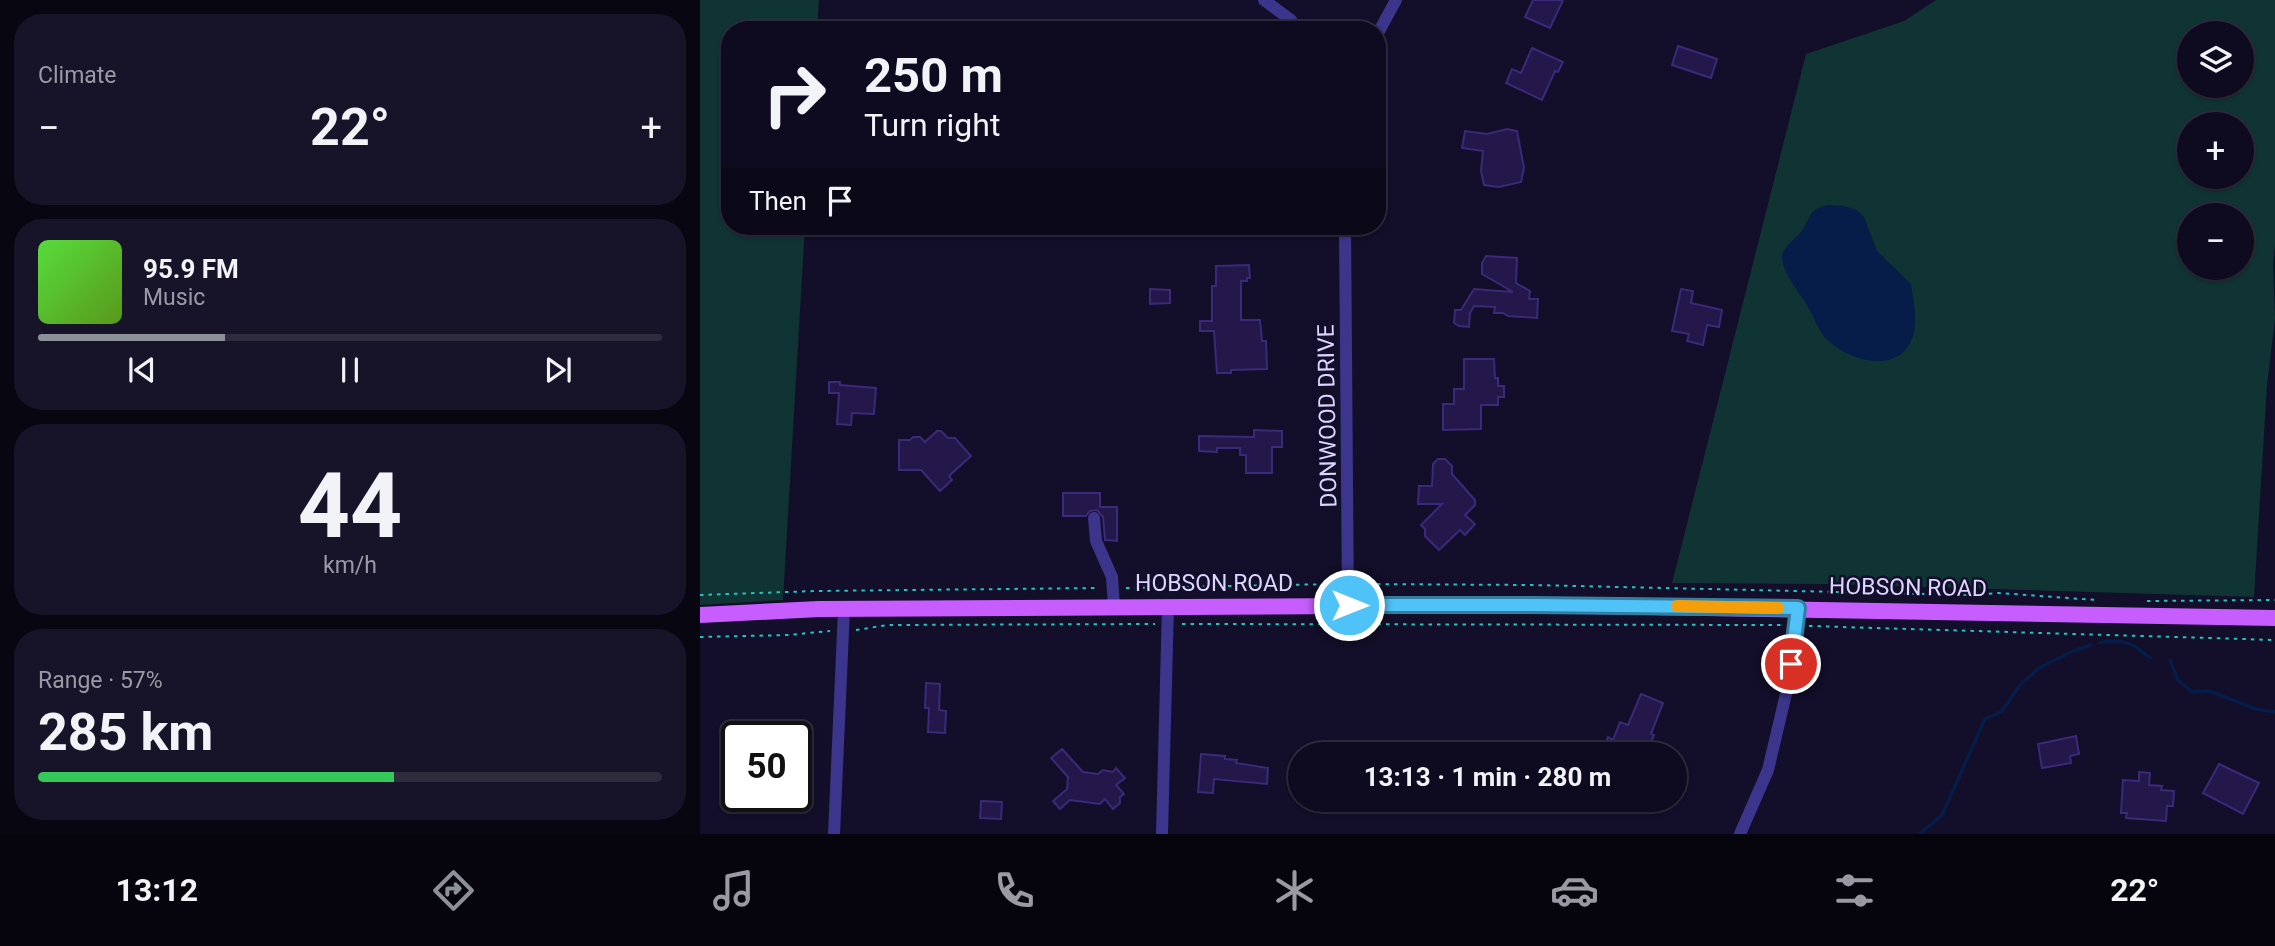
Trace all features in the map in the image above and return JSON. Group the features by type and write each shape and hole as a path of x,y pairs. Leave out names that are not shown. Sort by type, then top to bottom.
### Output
{"main road":[{"name":"HOBSON ROAD","path":"700,615 844,609 1545,605 2275,618"}],"street":[{"path":"1264,0 1292,21"},
{"path":"1385,21 1396,0"},
{"name":"DONWOOD DRIVE","path":"1345,235 1349,605"},
{"path":"1094,519 1096,541 1109,568 1114,588 1114,607"},
{"path":"1162,834 1168,606"},
{"path":"1740,834 1768,770 1789,681 1798,608"},
{"path":"834,834 844,609"}],"path":[{"path":"700,595 1338,584"},
{"path":"1364,584 1971,595 1992,593 2096,600"},
{"path":"2138,602 2275,600"},
{"path":"853,630 888,625 1790,625"},
{"path":"1804,626 2275,640"},
{"path":"700,637 788,635 826,631"}],"green space":[{"path":"700,0 819,0 818,21 721,21 721,235 804,235 783,600 700,605"},
{"path":"1936,0 2275,0 2275,318 2267,386 2254,597 1824,584 1672,583 1806,54 1904,21"}],"water":[{"path":"1828,205 1857,210 1864,217 1877,251 1911,284 1915,314 1914,332 1908,346 1899,356 1873,361 1859,358 1833,345 1823,335 1785,270 1782,259 1784,250 1800,233 1812,213"}],"building":[{"path":"1533,0 1563,0 1550,28 1525,17"},
{"path":"1678,46 1717,59 1711,78 1672,65"},
{"path":"1532,48 1563,62 1558,72 1555,71 1542,100 1506,83 1512,69 1521,73"},
{"path":"1507,129 1517,131 1524,168 1521,182 1499,187 1484,185 1481,171 1483,151 1462,148 1465,131 1487,134"},
{"path":"1486,256 1517,258 1516,283 1530,291 1529,299 1538,299 1537,318 1508,316 1494,313 1495,307 1474,306 1470,313 1469,327 1454,323 1455,310 1461,310 1474,289 1513,292 1482,274 1482,263"},
{"path":"1249,265 1250,278 1241,281 1241,320 1260,320 1262,341 1266,341 1267,369 1217,373 1214,331 1200,331 1200,321 1212,321 1212,286 1216,286 1216,266"},
{"path":"1150,289 1170,290 1170,303 1150,304"},
{"path":"1681,289 1693,291 1691,303 1722,310 1719,327 1707,325 1703,345 1687,341 1689,334 1672,331"},
{"path":"1464,359 1494,359 1495,378 1498,378 1498,386 1504,386 1504,397 1498,397 1498,405 1481,405 1481,429 1443,430 1443,404 1454,404 1454,389 1464,389"},
{"path":"829,382 876,388 874,414 852,413 851,425 837,424 839,393 829,393"},
{"path":"1254,430 1282,431 1282,447 1272,447 1272,473 1246,473 1246,455 1240,455 1240,448 1217,448 1217,452 1199,451 1199,436 1254,437"},
{"path":"937,431 941,431 948,438 955,438 971,456 949,476 952,480 940,491 921,470 899,470 899,440 920,437 925,442"},
{"path":"1438,459 1445,459 1452,466 1452,474 1475,500 1475,505 1465,515 1475,524 1465,535 1460,530 1439,550 1425,536 1425,529 1421,525 1442,504 1418,504 1419,486 1432,486 1433,464"},
{"path":"1063,493 1100,493 1100,507 1117,507 1117,541 1105,540 1103,517 1097,510 1090,511 1086,516 1063,516"},
{"path":"926,683 940,684 939,710 946,711 945,733 928,732"},
{"path":"1641,694 1663,703 1651,734 1654,735 1651,742 1606,742 1608,737 1613,740 1620,722 1628,725"},
{"path":"2076,736 2079,754 2070,756 2071,763 2042,768 2038,744"},
{"path":"1062,749 1083,772 1098,774 1103,770 1113,772 1116,768 1125,778 1116,785 1124,794 1120,797 1120,803 1113,809 1105,799 1100,804 1070,800 1060,809 1053,801 1067,789 1068,777 1051,758"},
{"path":"1201,754 1225,756 1225,759 1237,760 1236,763 1268,768 1267,784 1214,779 1213,793 1198,792"},
{"path":"2219,764 2259,783 2243,814 2203,793"},
{"path":"2139,772 2150,773 2149,785 2174,791 2173,806 2167,806 2166,821 2126,818 2127,813 2121,813 2123,780 2139,781"},
{"path":"981,801 1002,802 1001,819 980,818"}],"waterway":[{"path":"2100,643 2128,643 2151,658"},
{"path":"1920,834 1942,815 1985,719 2001,712 2020,685 2039,668 2091,645"},
{"path":"2170,660 2178,680 2192,692 2209,691 2256,709 2275,712"}],"slow traffic":[{"path":"1677,606 1778,608"}],"route":[{"path":"1349,605 1798,608 1791,664"}]}
